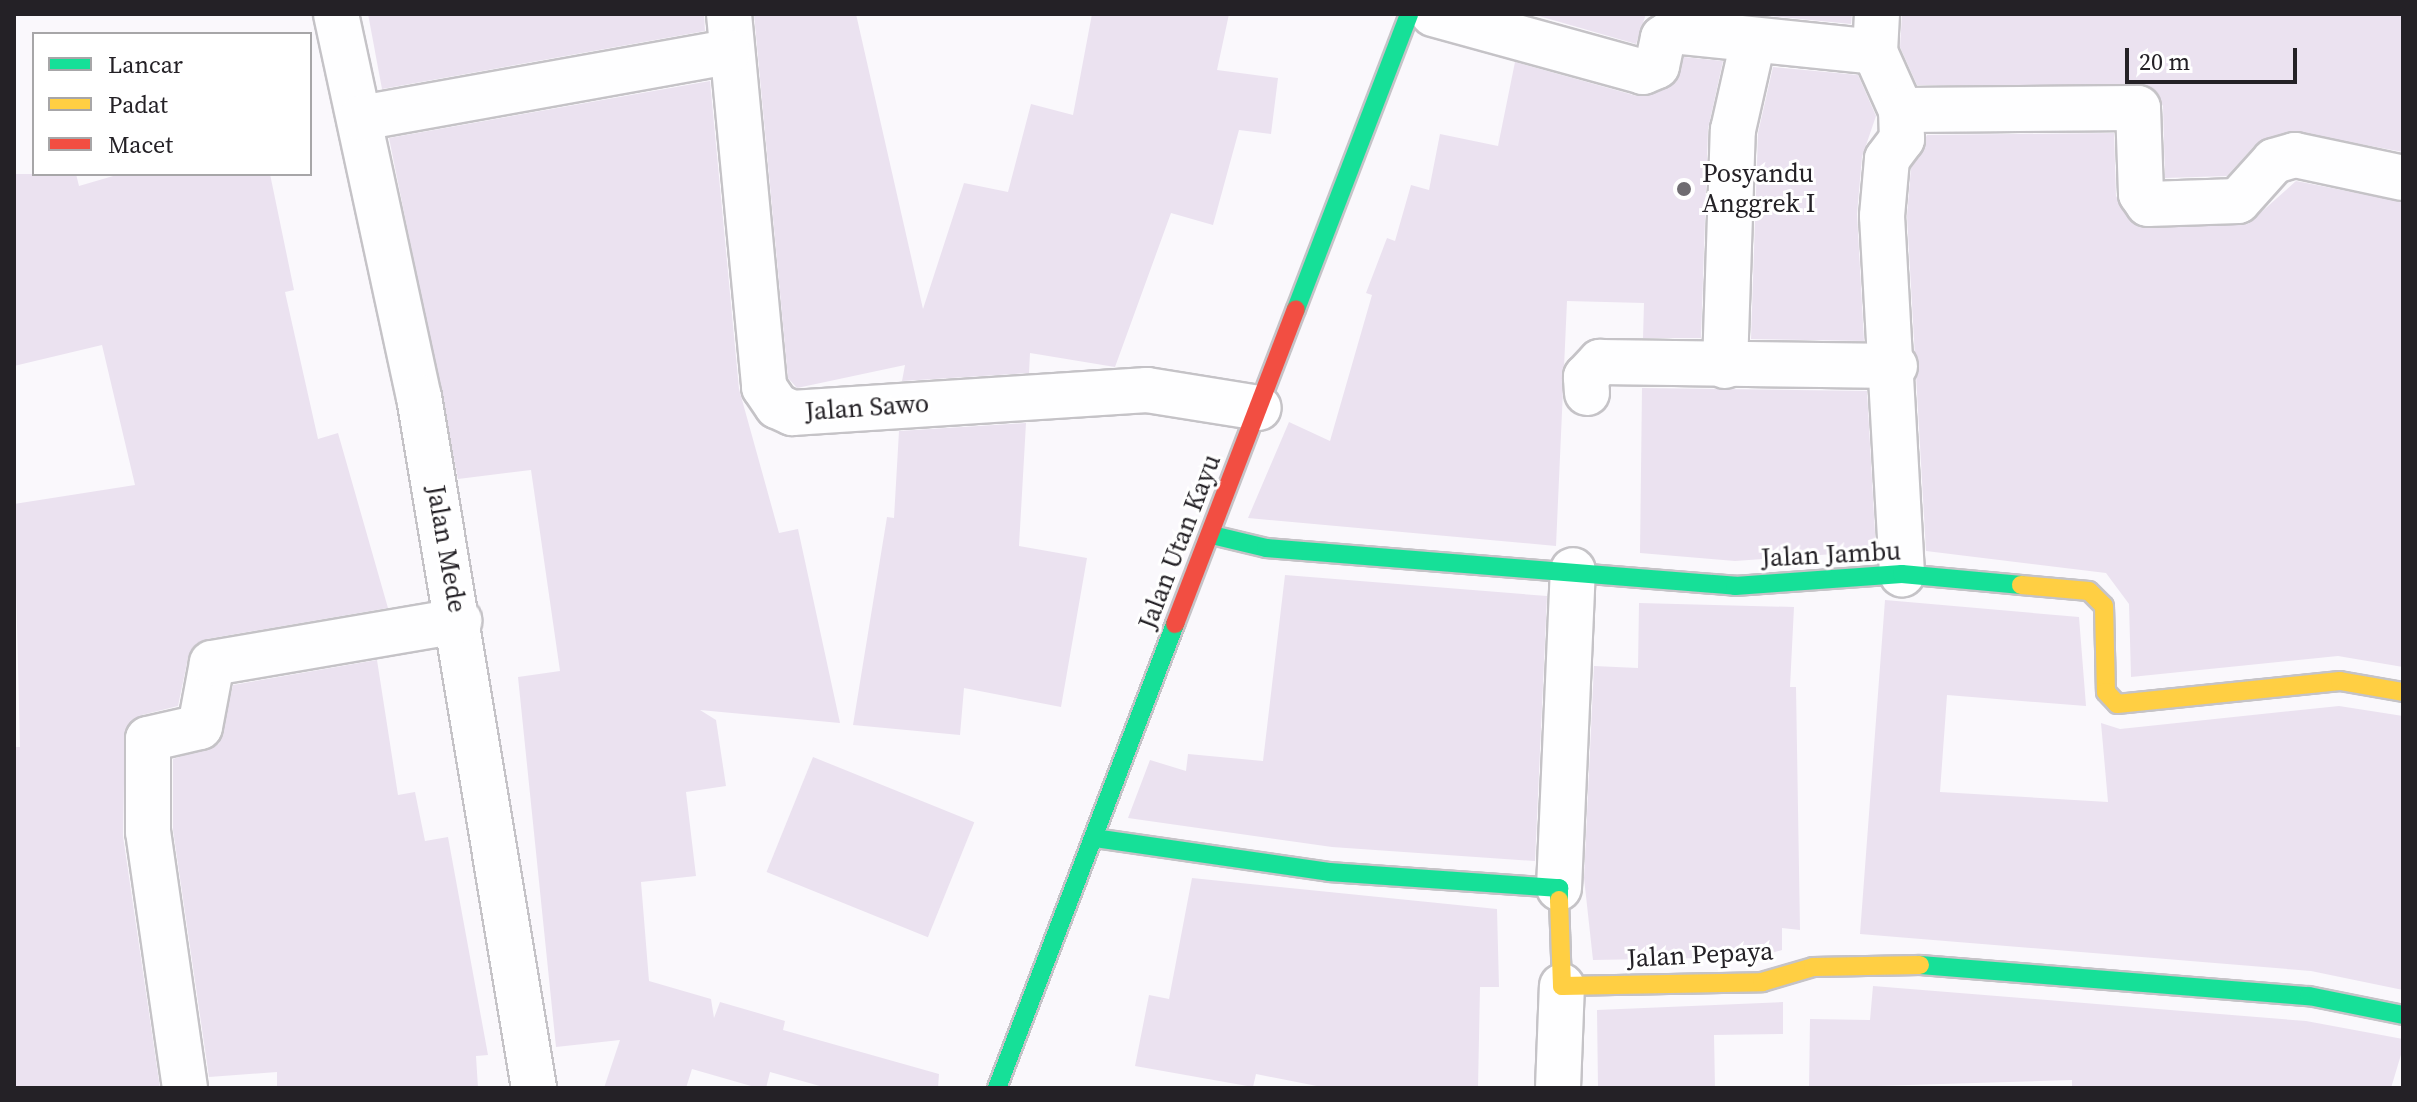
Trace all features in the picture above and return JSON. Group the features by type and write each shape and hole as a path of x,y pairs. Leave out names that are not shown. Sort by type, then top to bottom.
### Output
{"street":[{"name":"Jalan Mede","path":"336,14 361,118 459,621 534,1088"},
{"name":"Jalan Utan Kayu","path":"997,1088 1212,535 1409,14"},
{"path":"1433,14 1643,72 1657,66 1663,38 1673,31 1753,41 1876,33 1901,110 1902,139 1887,159 1882,216 1883,297 1895,366 1902,574"},
{"path":"361,118 728,33"},
{"name":"Jalan Sawo","path":"728,33 764,387 777,406 792,413 1147,390 1259,408"},
{"path":"1725,366 1733,130 1753,41"},
{"path":"1901,110 2138,108 2141,194 2148,204 2238,201 2274,161 2295,155 2403,178"},
{"path":"1587,393 1586,377 1600,362 1895,366"},
{"name":"Jalan Jambu","path":"1212,535 1266,548 1573,570 1735,586 1902,574 2099,596 2106,692 2117,704 2340,681 2403,692"},
{"path":"1558,1088 1562,986 1559,888 1573,570"},
{"path":"185,1088 148,832 148,739 200,727 212,663 459,621"},
{"path":"1094,838 1329,872 1559,888"},
{"name":"Jalan Pepaya","path":"1562,986 1762,982 1813,967 1876,961 2309,996 2403,1015"}],"building":[{"path":"368,14 704,14 705,31 382,89"},
{"path":"754,14 856,14 923,309 964,183 1008,192 1031,104 1073,115 1092,14 1229,14 1217,70 1278,78 1271,134 1239,130 1213,225 1171,213 1115,367 1030,353 1029,373 902,381 905,365 797,388 788,378"},
{"path":"1532,14 1646,14 1636,44"},
{"path":"1751,14 1852,14 1851,24"},
{"path":"1902,14 2403,14 2403,152 2289,131 2256,144 2227,176 2165,178 2163,106 2151,87 1917,85 1900,47"},
{"path":"1684,57 1723,61 1708,129 1701,338 1643,338 1644,303 1567,301 1556,546 1248,518 1289,422 1330,441 1372,295 1366,293 1387,238 1395,241 1411,185 1429,190 1440,134 1498,146 1515,62 1637,96 1676,82"},
{"path":"1773,67 1858,75 1876,116 1862,157 1857,214 1864,341 1751,339 1758,133"},
{"path":"710,81 739,389 779,533 798,529 840,723 700,710 716,720 726,786 686,792 696,876 641,882 649,981 711,999 714,1018 720,1002 785,1021 783,1030 939,1074 938,1088 827,1088 770,1072 766,1088 758,1088 692,1069 686,1088 604,1088 620,1040 556,1047 518,677 560,671 531,470 458,479 389,138"},
{"path":"2114,133 2116,196 2138,227 2248,224 2296,181 2403,202 2403,667 2338,656 2131,677 2129,604 2106,573 1926,551 1907,216 1911,168 1927,135"},
{"path":"14,174 76,176 79,186 113,176 270,176 294,290 285,292 318,439 338,433 388,608 207,639 188,658 178,706 142,715 125,729 123,836 160,1088 14,1088 14,747 20,747 14,504 135,485 102,345 14,366"},
{"path":"1642,388 1867,391 1876,551 1735,561 1640,553"},
{"path":"1026,423 1019,546 1087,558 1061,707 964,688 960,735 853,725 887,517 894,518 899,431"},
{"path":"1285,575 1547,596 1535,861 1332,847 1128,818 1150,760 1186,771 1188,754 1263,761"},
{"path":"1885,600 2079,617 2086,706 1947,695 1940,792 2108,802 2101,723 2120,729 2339,706 2403,716 2403,990 2311,971 1860,934"},
{"path":"1639,603 1794,607 1790,687 1796,687 1800,930 1782,928 1782,950 1758,957 1593,960 1584,878 1594,666 1638,668"},
{"path":"377,660 398,795 415,792 425,841 448,837 488,1055 476,1056 478,1088 277,1088 277,1072 209,1077 173,830 173,759 219,744 233,685"},
{"path":"813,757 974,822 928,937 767,872"},
{"path":"1192,878 1497,909 1499,987 1480,987 1478,1088 1327,1088 1256,1074 1253,1087 1135,1066 1149,995 1169,999"},
{"path":"1873,986 2306,1021 2403,1039 2403,1048 2391,1088 2072,1088 2072,1080 1809,1088 1810,1019 1870,1020"},
{"path":"1783,1002 1783,1034 1714,1035 1715,1088 1598,1088 1597,1010"}],"traffic: fast":[{"path":"1296,309 1409,14"},
{"path":"1212,535 1266,548 1735,586 1902,574 2021,585"},
{"path":"997,1088 1175,624"},
{"path":"1094,838 1329,872 1559,888 1559,900"},
{"path":"1920,965 2309,996 2403,1015"}],"traffic: slow":[{"path":"2021,585 2089,591 2104,606 2106,692 2117,704 2340,681 2403,692"},
{"path":"1559,900 1562,986 1762,982 1813,967 1920,965"}],"traffic: jam":[{"path":"1175,624 1296,309"}],"place":[{"name":"Posyandu Anggrek I","path":"1684,189"}]}
